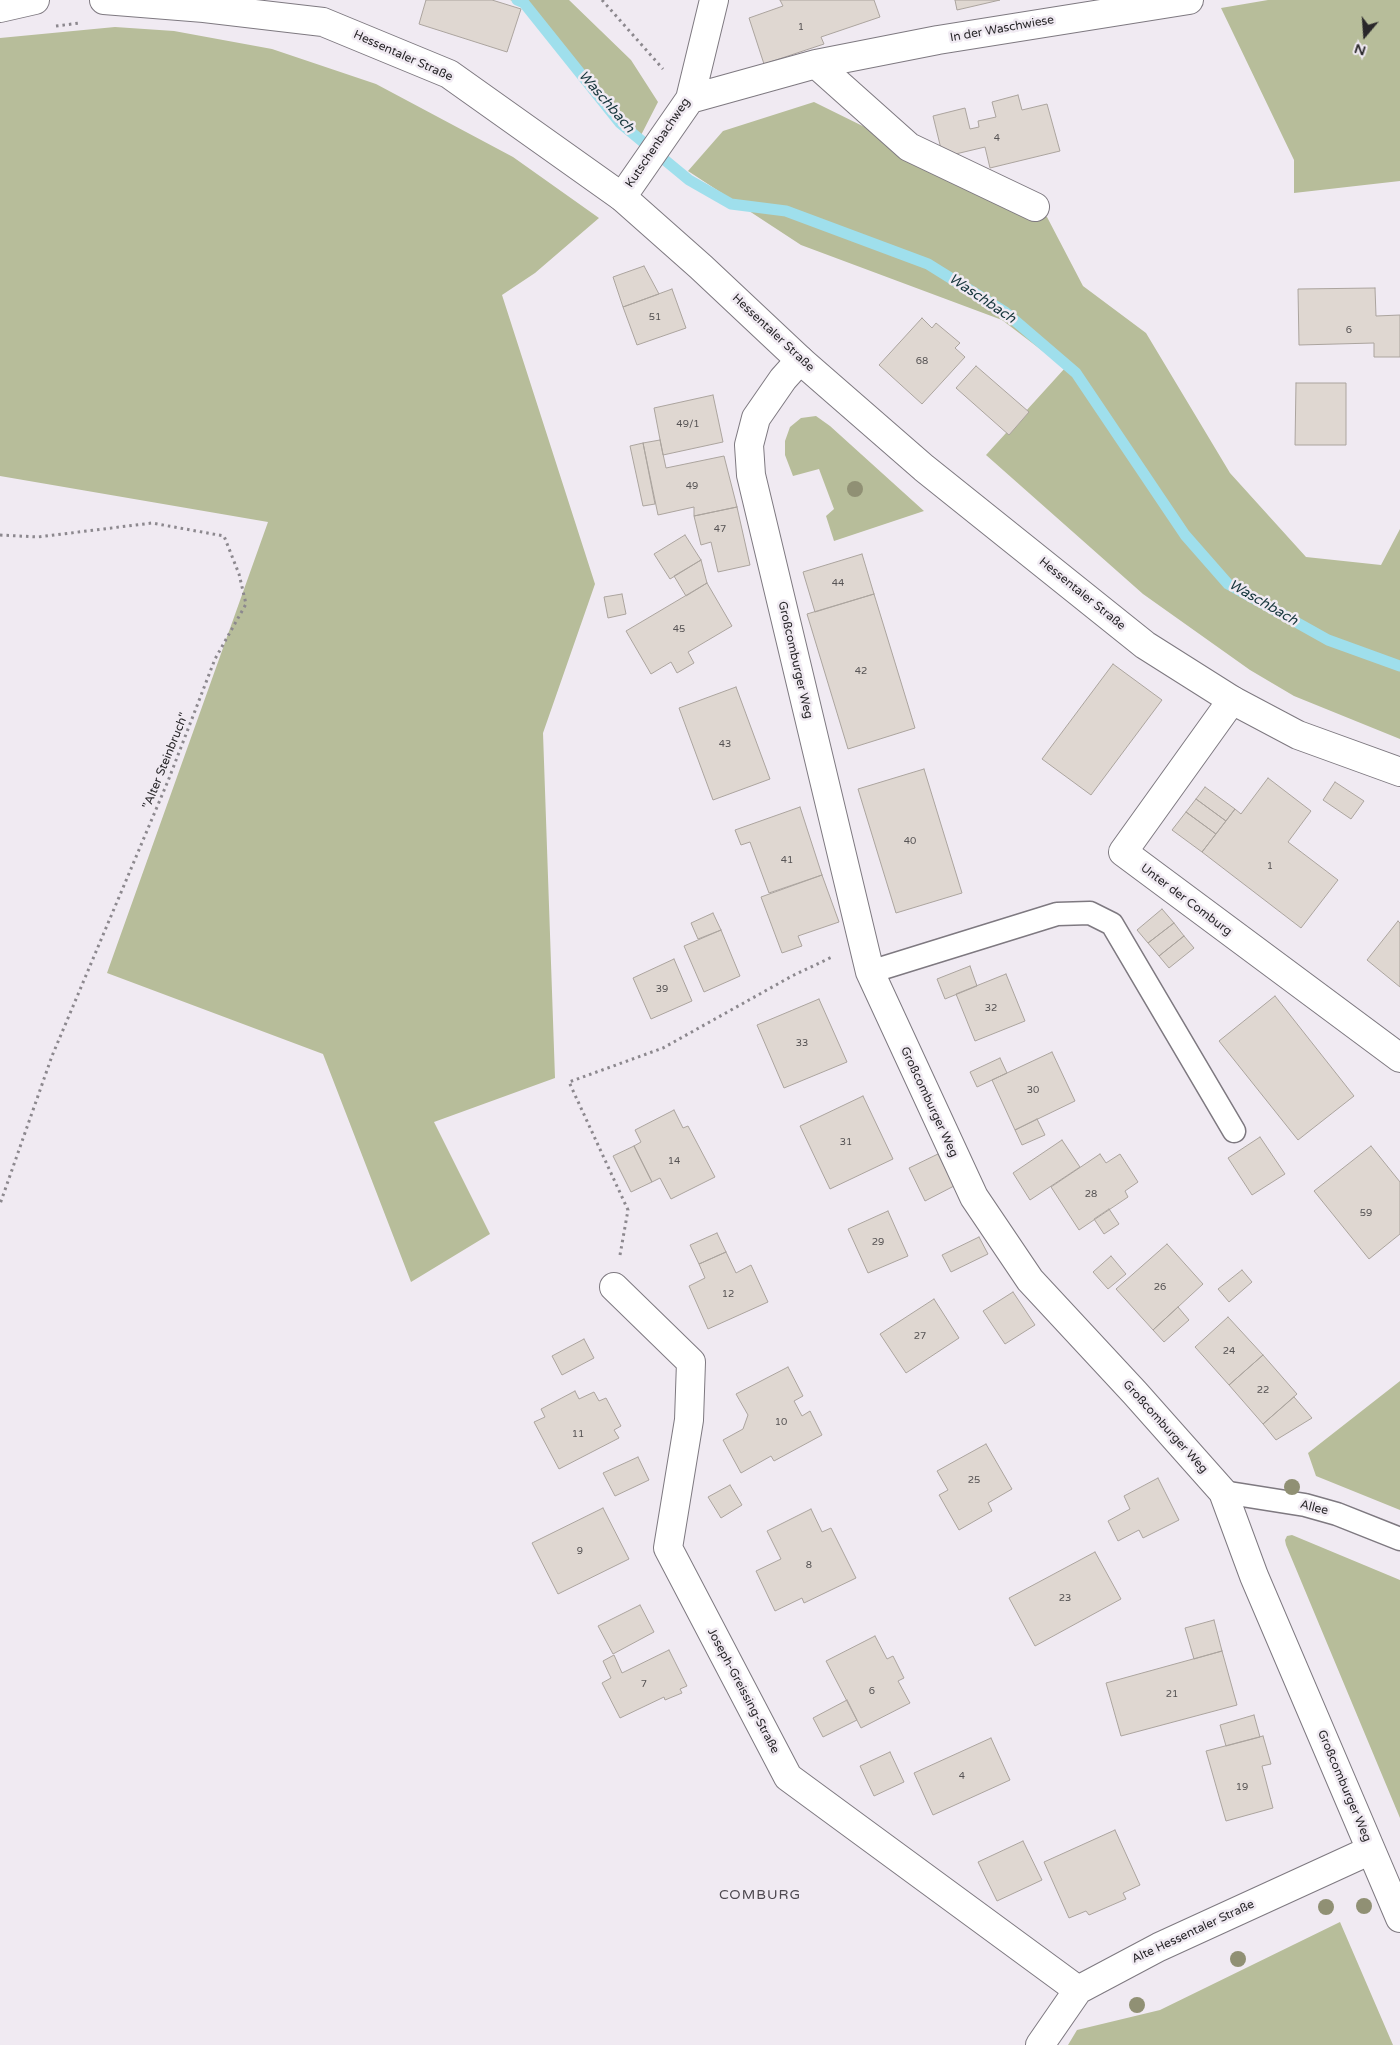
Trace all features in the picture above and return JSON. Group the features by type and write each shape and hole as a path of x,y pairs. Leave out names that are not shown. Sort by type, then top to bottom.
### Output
{"street":[{"path":"0,8 35,0"},
{"name":"Hessentaler Straße","path":"104,0 204,8 323,22 450,74 622,197 701,266 800,360 924,468 1145,644 1232,700 1298,735 1400,772"},
{"name":"Kutschenbachweg","path":"622,197 690,99 714,0"},
{"name":"In der Waschwiese","path":"690,99 816,64 938,40 1189,0"},
{"path":"816,64 909,147 1035,208"},
{"name":"Großcomburger Weg","path":"800,360 782,379 756,418 749,445 751,475 870,972 974,1197 1030,1280 1135,1392 1224,1492 1254,1576 1400,1918"},
{"name":"Unter der Comburg","path":"1232,700 1123,852 1400,1058"},
{"name":"Joseph-Greissing-Straße","path":"614,1287 691,1362 689,1420 668,1548 788,1777 1078,1990"},
{"name":"Alte Hessentaler Straße","path":"1040,2045 1078,1990 1159,1947 1371,1850"}],"lane":[{"path":"870,972 1057,914 1090,913 1112,924 1234,1131"},
{"name":"Allee","path":"1224,1492 1305,1505 1336,1514 1400,1539"}],"path":[{"path":"602,0 690,99"},
{"path":"47,27 85,23"},
{"name":"\"Alter Steinbruch\"","path":"0,535 38,537 152,523 224,536 239,574 246,604 215,658 168,780 52,1056 0,1204"},
{"path":"614,1287 628,1210 569,1082 663,1048 792,976 862,943"}],"green space":[{"path":"510,0 569,0 631,60 658,102 637,143 625,119 539,22 518,3"},
{"path":"1268,0 1400,0 1400,181 1294,193 1294,160 1221,8"},
{"path":"115,27 174,31 272,49 376,84 513,157 599,218 535,273 502,295 595,584 543,733 555,1078 434,1122 490,1234 411,1282 323,1054 107,973 268,522 0,476 0,38"},
{"path":"814,102 1047,217 1083,286 1146,333 1230,473 1306,557 1381,565 1400,529 1400,739 1294,696 1250,670 1143,594 986,455 1065,368 1002,320 801,245 688,171 723,131"},
{"path":"816,416 830,426 924,511 834,541 826,516 834,509 819,469 793,476 785,455 785,441 790,427 801,418"},
{"path":"1400,1381 1400,1510 1316,1476 1308,1453"},
{"path":"1292,1535 1400,1580 1400,1818 1286,1545 1285,1540 1287,1536"},
{"path":"1340,1922 1393,2045 1068,2045 1077,2030 1160,2010"}],"building":[{"path":"426,0 492,0 521,9 507,52 419,24"},
{"path":"780,0 874,0 880,17 821,37 824,44 764,64 749,18 783,6"},
{"path":"955,0 1000,0 957,10"},
{"path":"1018,95 1022,110 1047,104 1060,151 990,168 985,147 943,157 933,116 965,108 970,129 979,127 978,121 996,117 992,102"},
{"path":"644,266 659,294 623,307 613,277"},
{"path":"1375,288 1376,316 1400,315 1400,357 1374,357 1374,343 1299,345 1298,289"},
{"path":"672,289 686,328 637,345 623,307"},
{"path":"922,318 932,328 936,323 960,343 955,348 965,357 922,404 879,365"},
{"path":"976,366 1029,412 1009,435 956,388"},
{"path":"1296,383 1346,383 1346,445 1295,445"},
{"path":"713,395 723,442 663,455 654,408"},
{"path":"660,440 666,468 724,456 737,507 694,516 694,507 658,515 643,443"},
{"path":"643,443 655,504 643,506 630,446"},
{"path":"737,507 750,565 718,572 711,542 701,545 694,516"},
{"path":"685,535 701,560 670,579 654,554"},
{"path":"862,554 874,594 815,612 803,572"},
{"path":"701,560 707,583 686,596 674,576"},
{"path":"707,583 732,626 688,652 694,663 677,673 671,662 651,674 626,631"},
{"path":"622,594 626,614 608,618 604,597"},
{"path":"874,594 915,728 848,749 807,614"},
{"path":"1113,664 1162,700 1091,795 1042,759"},
{"path":"736,687 770,779 713,800 679,708"},
{"path":"924,769 962,893 896,913 858,789"},
{"path":"1268,778 1311,811 1288,842 1338,880 1301,928 1202,852 1235,809 1241,814"},
{"path":"1335,782 1364,801 1351,819 1323,800"},
{"path":"1205,787 1235,809 1226,821 1196,799"},
{"path":"1196,799 1226,821 1216,834 1186,812"},
{"path":"800,807 822,875 769,893 750,842 741,845 735,830"},
{"path":"1186,812 1216,834 1202,852 1172,830"},
{"path":"822,875 839,922 798,936 802,946 782,953 761,897"},
{"path":"1162,909 1174,923 1148,943 1137,930"},
{"path":"713,913 721,930 698,939 691,923"},
{"path":"1398,921 1400,923 1400,987 1367,960"},
{"path":"1174,923 1184,936 1159,956 1148,943"},
{"path":"721,930 740,976 704,992 684,946"},
{"path":"1184,936 1194,948 1169,968 1159,956"},
{"path":"674,959 692,1001 651,1019 633,978"},
{"path":"970,966 977,986 945,999 937,979"},
{"path":"1006,974 1025,1021 975,1041 956,994"},
{"path":"1275,996 1354,1096 1298,1140 1219,1041"},
{"path":"819,999 847,1062 784,1088 757,1025"},
{"path":"1052,1052 1075,1101 1015,1130 992,1080"},
{"path":"1000,1058 1007,1073 977,1087 970,1072"},
{"path":"863,1096 893,1159 830,1189 800,1126"},
{"path":"674,1110 683,1128 688,1126 715,1177 671,1199 660,1178 652,1182 634,1146 641,1142 635,1130"},
{"path":"1037,1119 1045,1135 1022,1145 1015,1130"},
{"path":"1260,1137 1285,1174 1252,1195 1228,1158"},
{"path":"1062,1140 1080,1167 1030,1200 1013,1173"},
{"path":"634,1146 652,1182 631,1192 613,1156"},
{"path":"1371,1146 1400,1182 1400,1234 1369,1259 1314,1191"},
{"path":"938,1154 954,1186 925,1201 909,1168"},
{"path":"1100,1154 1106,1163 1120,1154 1138,1182 1125,1191 1128,1197 1079,1230 1051,1187"},
{"path":"1109,1209 1119,1224 1104,1234 1094,1219"},
{"path":"888,1211 908,1256 868,1273 848,1229"},
{"path":"717,1233 726,1252 699,1264 690,1245"},
{"path":"979,1237 988,1254 951,1272 942,1255"},
{"path":"1167,1244 1203,1284 1153,1330 1116,1289"},
{"path":"726,1252 736,1273 751,1265 768,1302 708,1329 689,1286 705,1278 699,1264"},
{"path":"1111,1256 1126,1274 1108,1289 1093,1272"},
{"path":"1242,1270 1252,1282 1229,1302 1218,1289"},
{"path":"1013,1292 1035,1325 1005,1344 983,1311"},
{"path":"934,1299 959,1338 906,1373 880,1334"},
{"path":"1178,1307 1189,1320 1164,1342 1153,1330"},
{"path":"1228,1317 1263,1355 1229,1385 1195,1347"},
{"path":"584,1339 594,1358 562,1375 552,1356"},
{"path":"1263,1355 1297,1394 1263,1424 1229,1385"},
{"path":"788,1367 803,1396 794,1401 802,1416 810,1411 822,1435 774,1461 771,1456 741,1473 723,1440 743,1429 748,1415 736,1394"},
{"path":"575,1391 579,1399 594,1392 599,1401 606,1398 621,1426 614,1430 619,1438 559,1469 534,1422 545,1417 541,1409"},
{"path":"1294,1397 1312,1418 1276,1440 1263,1424"},
{"path":"986,1444 1012,1489 988,1503 992,1511 959,1530 939,1495 948,1490 937,1471"},
{"path":"638,1457 649,1480 615,1496 603,1473"},
{"path":"1158,1478 1179,1520 1143,1538 1139,1530 1118,1541 1108,1521 1130,1509 1124,1496"},
{"path":"730,1485 742,1505 721,1518 708,1497"},
{"path":"603,1508 629,1559 558,1594 532,1543"},
{"path":"811,1509 822,1532 831,1528 856,1578 804,1603 802,1598 775,1611 756,1571 781,1559 767,1531"},
{"path":"1095,1552 1121,1599 1035,1646 1009,1598"},
{"path":"640,1605 654,1632 613,1654 598,1626"},
{"path":"1214,1620 1222,1651 1194,1659 1185,1628"},
{"path":"875,1636 887,1659 893,1656 904,1678 898,1681 910,1703 861,1728 826,1661"},
{"path":"669,1650 687,1686 680,1689 682,1693 665,1700 664,1697 620,1718 602,1683 611,1678 603,1661 614,1655 622,1673"},
{"path":"1222,1651 1237,1705 1121,1736 1106,1683"},
{"path":"847,1700 857,1720 823,1737 813,1718"},
{"path":"1254,1715 1260,1737 1226,1746 1220,1725"},
{"path":"1263,1736 1271,1764 1262,1766 1273,1808 1226,1821 1206,1751"},
{"path":"991,1738 1010,1780 933,1815 914,1773"},
{"path":"890,1752 904,1782 874,1796 860,1766"},
{"path":"1115,1830 1140,1885 1123,1893 1126,1899 1089,1915 1086,1911 1069,1918 1044,1862"},
{"path":"1023,1841 1042,1880 997,1901 978,1862"}],"waterway":[{"name":"Waschbach","path":"517,0 524,3 620,123 689,180 731,204 786,211 928,264 1005,312 1076,373 1185,535 1228,584 1328,640 1400,666"}],"district":[{"name":"COMBURG","path":"760,1895"}]}
